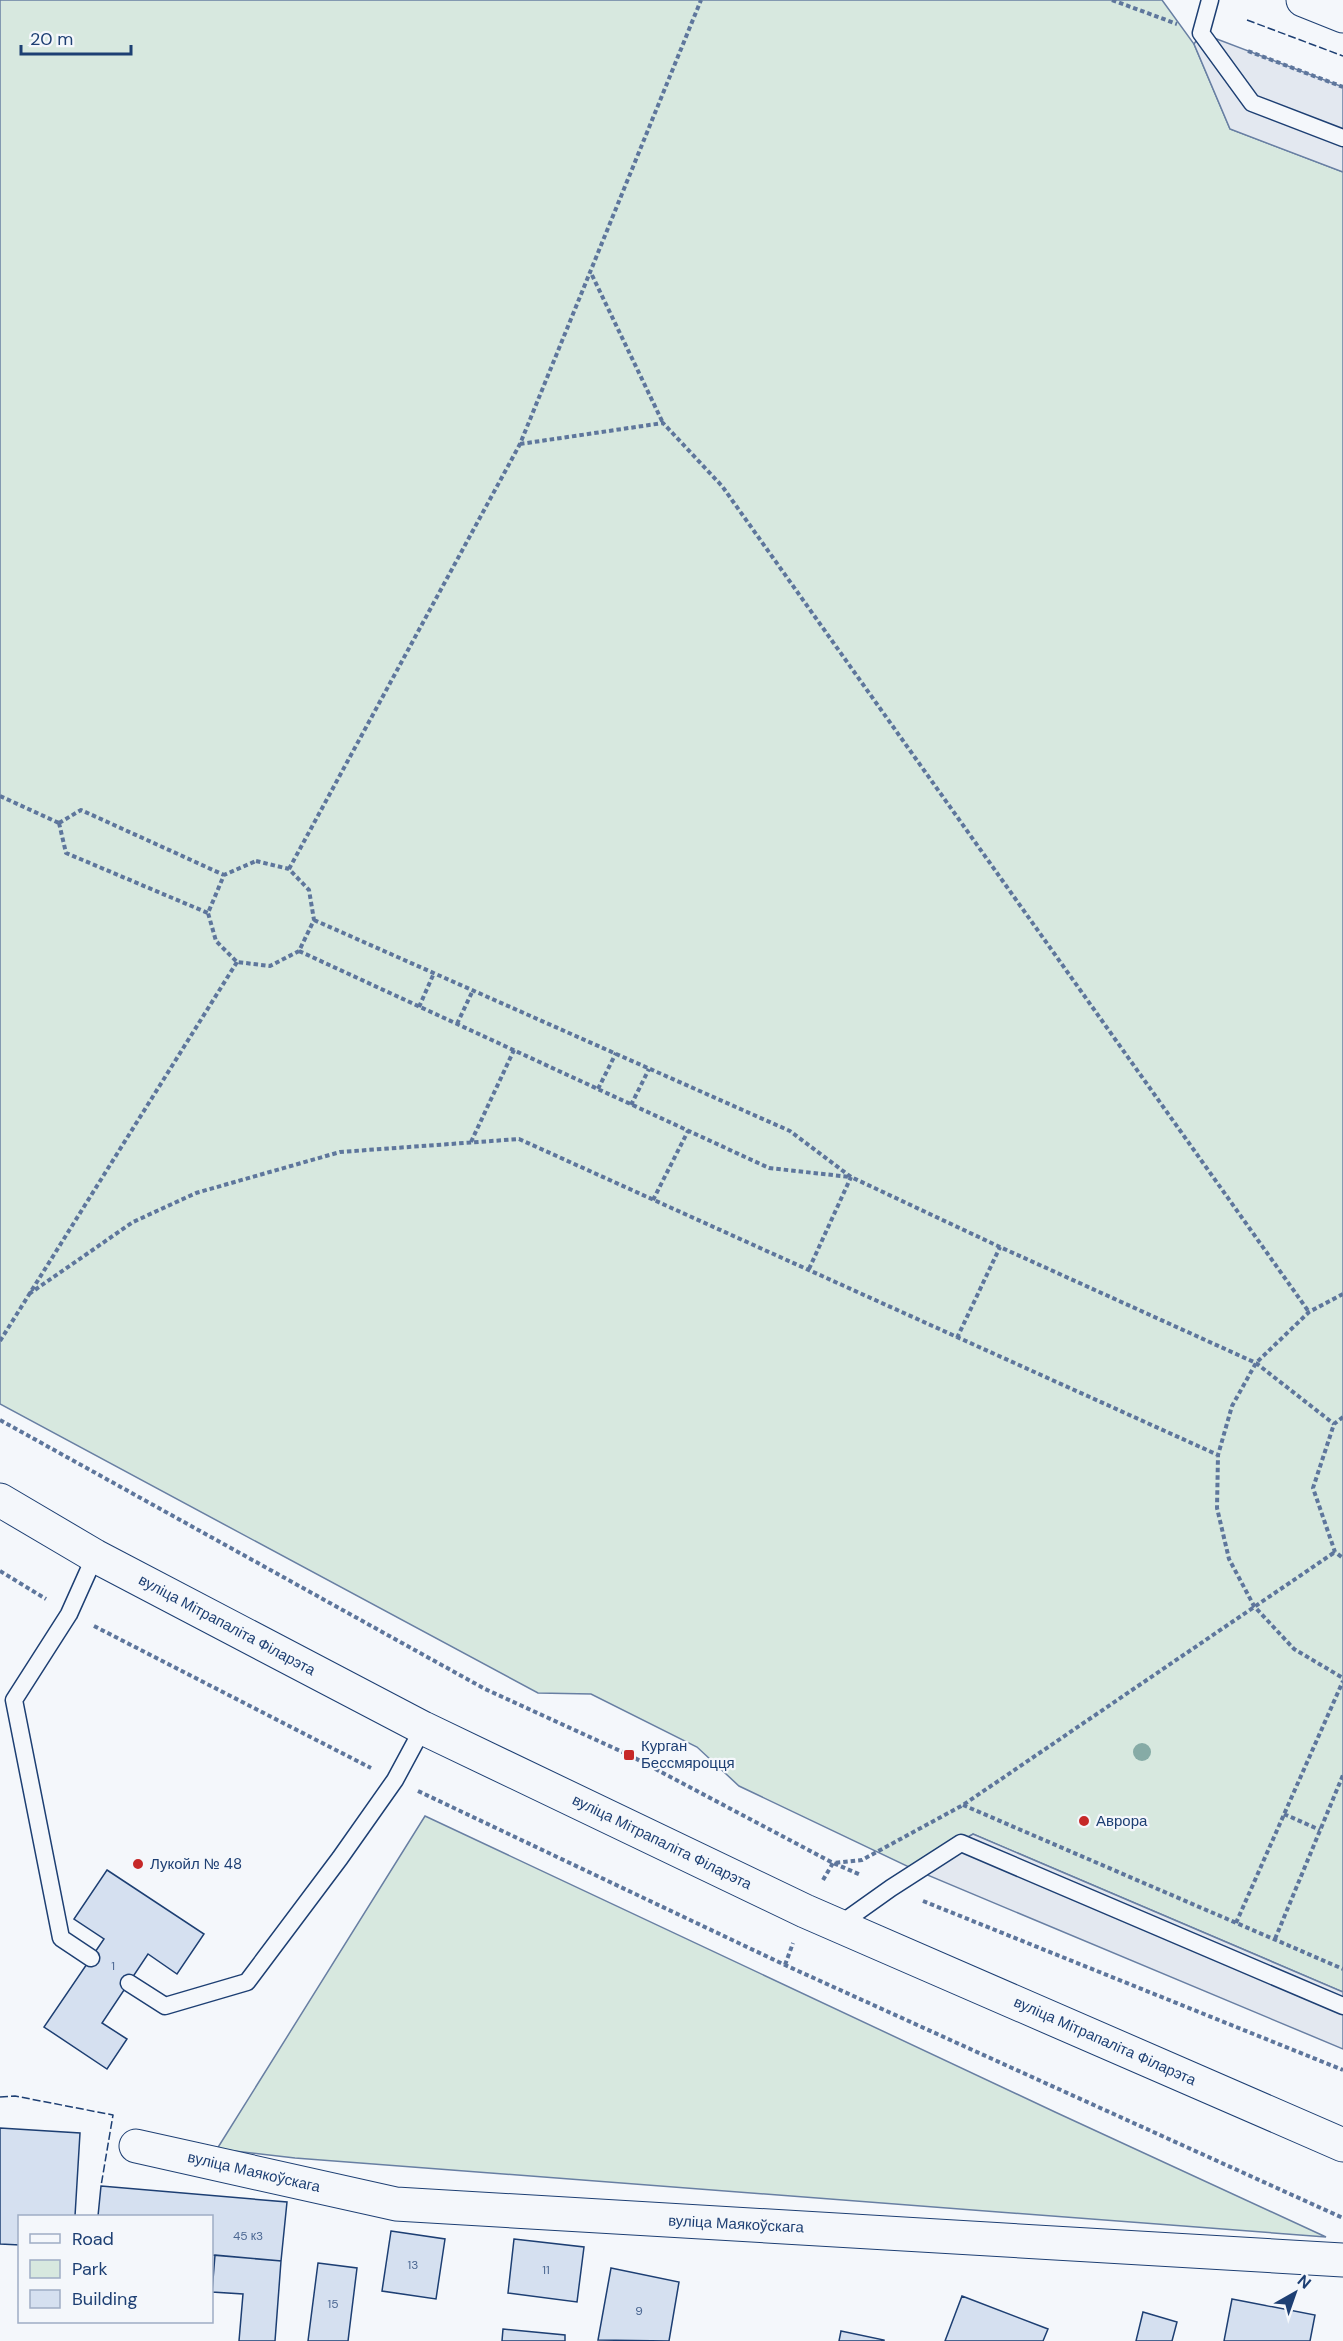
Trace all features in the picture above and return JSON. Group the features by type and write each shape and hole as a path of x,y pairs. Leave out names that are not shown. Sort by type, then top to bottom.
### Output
{"main road":[{"path":"1303,0 1343,16"},
{"name":"вуліца Мітрапаліта Філарэта","path":"0,1500 96,1556 423,1728 805,1911 1343,2145"},
{"name":"вуліца Маякоўскага","path":"136,2146 396,2204 1343,2260"}],"lane":[{"path":"1210,0 1201,33 1252,103 1343,138"},
{"path":"91,1958 61,1938 14,1700 69,1614 96,1556"},
{"path":"129,1983 165,2006 247,1982 395,1780 423,1728"},
{"path":"839,1925 961,1843 1343,2006"}],"path":[{"path":"289,869 520,444 701,0"},
{"path":"591,274 663,423 722,486 1309,1312"},
{"path":"520,444 663,423"},
{"path":"0,796 59,823"},
{"path":"59,823 81,810 224,875"},
{"path":"59,823 66,853 208,913"},
{"path":"256,861 289,869 309,890 314,920 299,951 270,966 237,962 216,941 208,913 224,875 256,861"},
{"path":"314,920 790,1131 851,1177 1256,1363 1334,1424"},
{"path":"299,951 769,1168 851,1177"},
{"path":"0,1341 237,962"},
{"path":"419,1007 434,973"},
{"path":"457,1024 473,990"},
{"path":"471,1142 514,1050"},
{"path":"598,1089 616,1053"},
{"path":"631,1105 649,1069"},
{"path":"653,1200 688,1131"},
{"path":"29,1294 133,1222 196,1193 340,1152 519,1139 1218,1455"},
{"path":"808,1269 851,1177"},
{"path":"957,1338 1000,1247"},
{"path":"1236,1923 1343,1679 1294,1649 1254,1606 1229,1559 1217,1508 1218,1455 1232,1406 1256,1363 1309,1312 1343,1294"},
{"path":"1343,1417 1334,1424 1312,1488 1335,1552 1343,1558"},
{"path":"0,1420 485,1689 629,1755 833,1863 1343,2070"},
{"path":"833,1863 862,1860 963,1805 1335,1552"},
{"path":"0,1571 69,1614 395,1780 785,1965 1343,2218"},
{"path":"1275,1940 1343,1775"},
{"path":"963,1805 1343,1969"},
{"path":"1284,1814 1320,1830"},
{"path":"785,1965 805,1911 833,1863"}],"green space":[{"path":"0,0 1162,0 1194,44 1230,129 1343,172 1343,1992 973,1834 913,1869 739,1786 697,1747 591,1694 538,1693 0,1404"},
{"path":"425,1816 1326,2237 295,2158 217,2149"}],"shaded area":[{"path":"1201,33 1343,87 1343,172 1230,129 1194,44"},
{"path":"973,1834 1343,1992 1343,2049 913,1869"}],"building":[{"path":"107,1870 204,1934 177,1974 148,1954 102,2023 127,2039 107,2069 44,2027 104,1939 74,1919"},
{"path":"0,2128 80,2133 75,2215 18,2215 18,2245 0,2244"},
{"path":"101,2186 287,2202 281,2261 213,2255 213,2215 98,2215"},
{"path":"391,2231 445,2239 436,2299 382,2291"},
{"path":"514,2239 584,2247 577,2302 508,2293"},
{"path":"215,2255 281,2261 275,2341 239,2341 243,2294 213,2292"},
{"path":"318,2263 357,2268 348,2341 308,2341"},
{"path":"611,2268 679,2282 669,2341 598,2340"},
{"path":"962,2296 1048,2329 1043,2341 945,2341"},
{"path":"1232,2299 1315,2315 1310,2341 1224,2341"},
{"path":"1143,2312 1177,2322 1172,2341 1136,2341"},
{"path":"503,2329 565,2335 565,2341 502,2341"},
{"path":"841,2331 884,2340 884,2341 839,2341"}],"fence":[{"path":"1247,20 1343,56"},
{"path":"0,2097 15,2096 113,2115 101,2186"}],"place":[{"name":"Курган Бессмяроцця","path":"629,1755"},
{"name":"Аврора","path":"1084,1821"},
{"name":"Лукойл № 48","path":"138,1864"}]}
